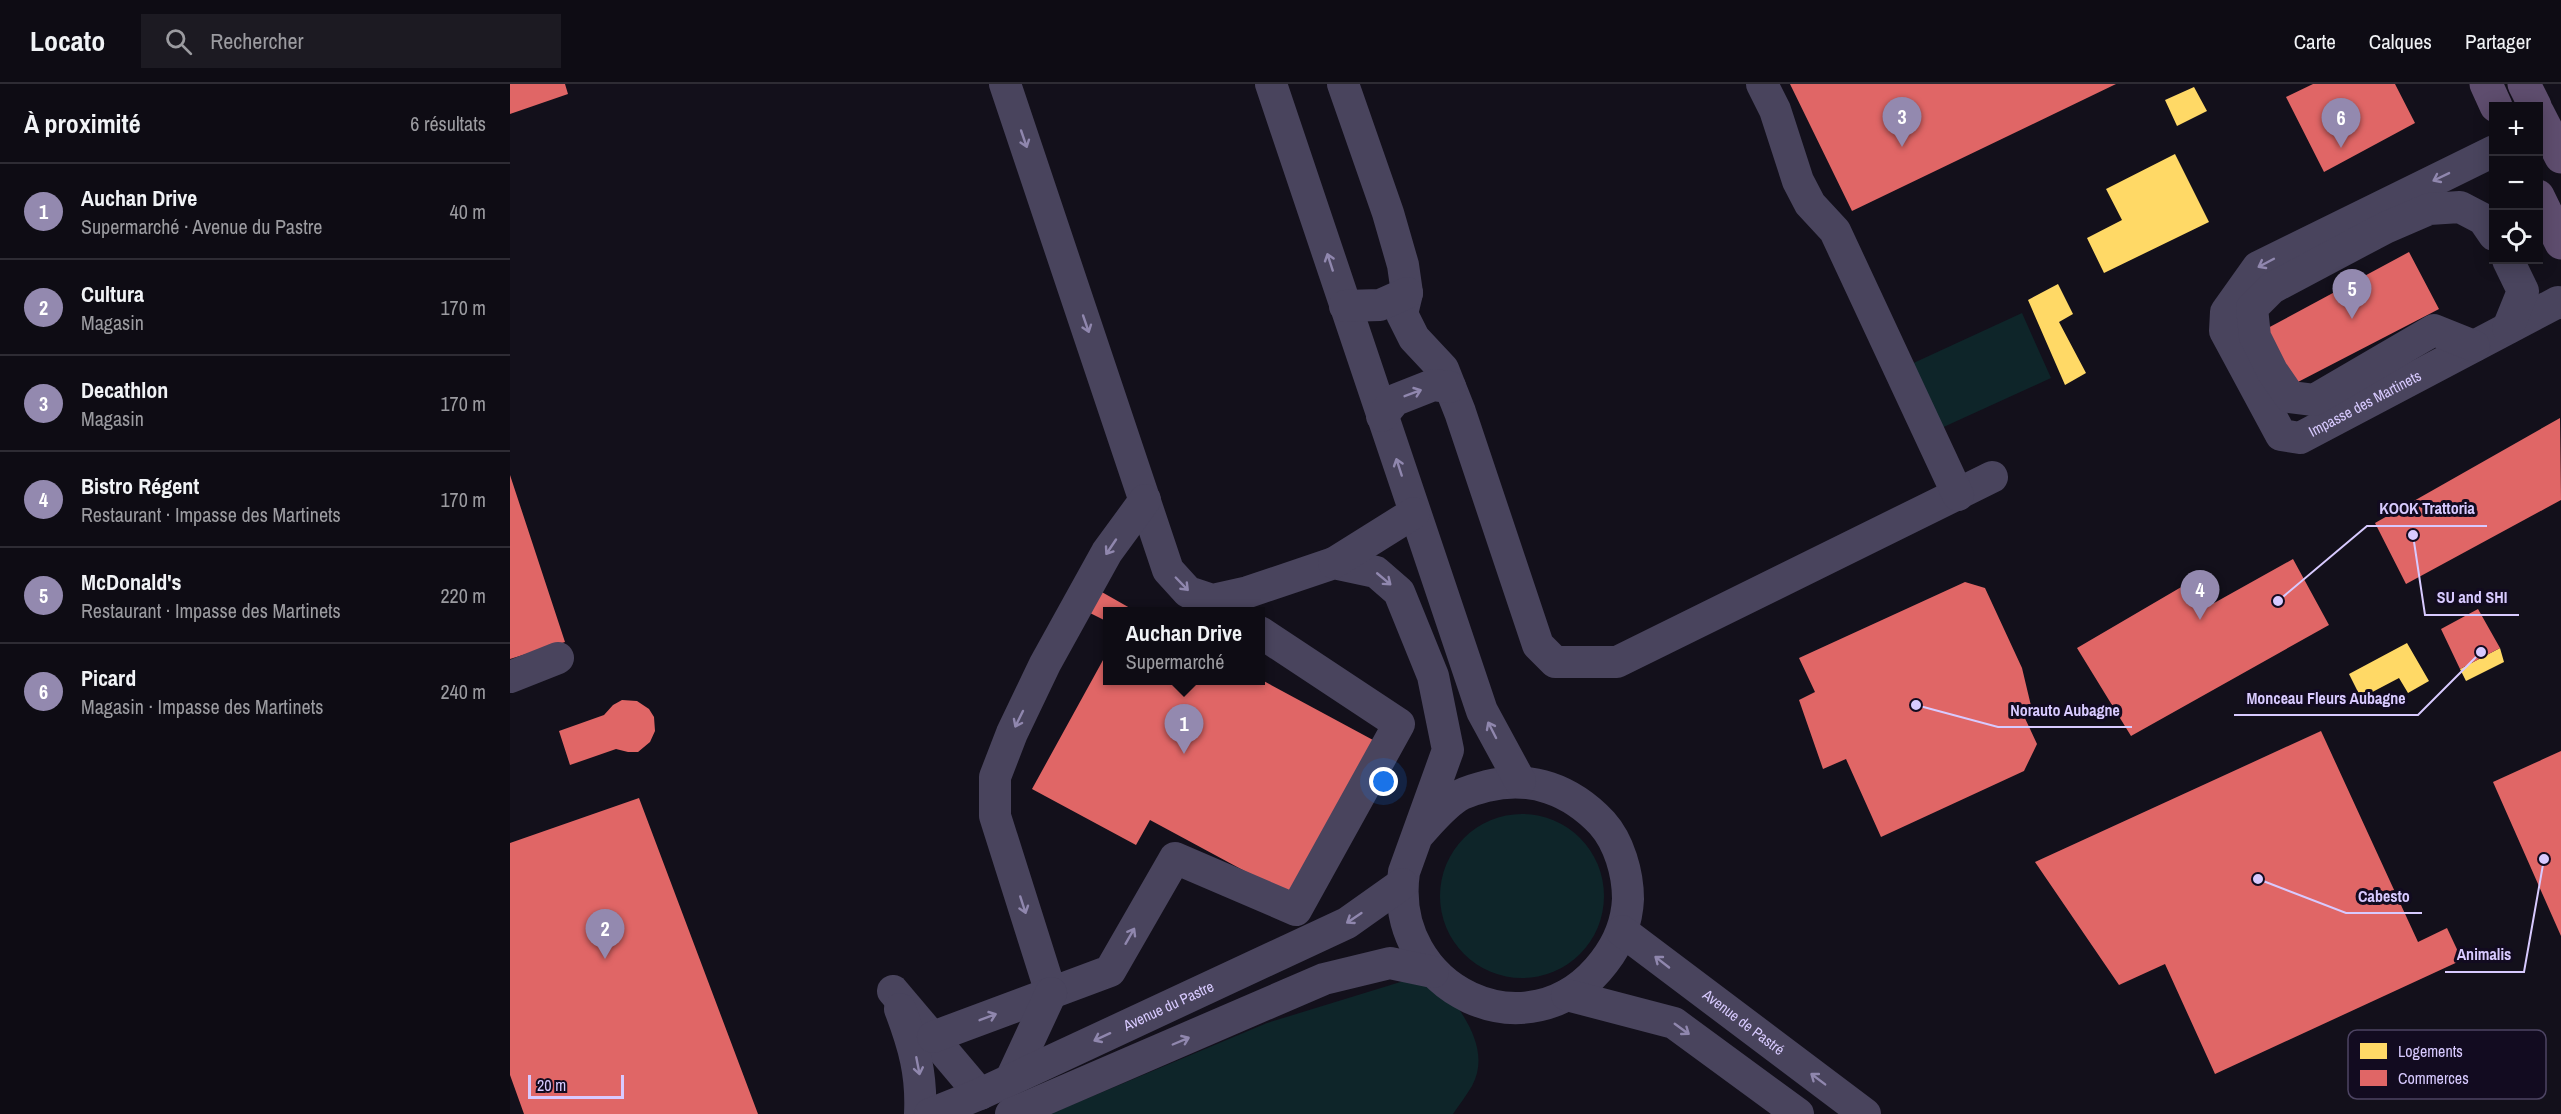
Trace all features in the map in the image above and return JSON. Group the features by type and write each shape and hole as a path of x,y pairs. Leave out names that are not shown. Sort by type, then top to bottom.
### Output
{"main road":[{"path":"2486,84 2494,102"},
{"path":"2524,84 2533,102"},
{"path":"2543,123 2561,157"},
{"path":"2543,206 2561,243"}],"street":[{"path":"1005,84 1168,570 1188,592 1221,606 1248,592 1334,563 1414,513"},
{"path":"1271,84 1482,711 1520,782"},
{"path":"1344,84 1388,213 1403,265 1407,293 1402,314 1414,339 1443,369 1538,645 1555,662 1617,662 1992,477"},
{"path":"1762,84 1775,110 1798,181 1810,204 1835,231 1958,495"},
{"name":"Impasse des Martinets","path":"2489,153 2258,267 2226,312 2225,330 2281,435 2300,438 2558,302 2561,303"},
{"path":"2474,346 2434,330 2314,400 2290,397 2272,371 2255,337 2252,308 2272,288 2385,228 2429,209 2460,207 2483,219 2489,229"},
{"path":"2508,328 2523,291 2510,264"},
{"path":"1345,306 1380,306 1407,293"},
{"path":"1382,416 1395,400 1433,386 1450,387"},
{"path":"1011,1079 1051,993 995,816 995,777 1012,733 1045,664 1107,552 1145,500"},
{"path":"1334,563 1376,572 1399,592 1433,676 1448,750 1404,872 1402,884 1402,904 1411,940 1433,972 1456,991 1492,1006 1523,1009 1551,1002 1581,987 1610,955 1622,931 1627,910 1628,889 1617,845 1593,813 1574,798 1551,788 1520,782 1496,784 1459,795 1448,803 1418,835"},
{"path":"933,1037 1110,971 1175,858 1296,910 1399,724 1265,635"},
{"path":"510,677 558,658"},
{"name":"Avenue du Pastre","path":"930,1114 980,1094 1347,923 1402,884"},
{"name":"Avenue de Pastré","path":"1622,931 1865,1114"},
{"path":"1011,1114 1324,979 1390,963 1433,972"},
{"path":"920,1114 922,1084 914,1044 893,991 980,1094"},
{"path":"1567,995 1674,1023 1798,1114"}],"green space":[{"path":"2022,313 2051,378 1937,430 1907,366"},
{"path":"1522,814 1538,815 1554,820 1580,838 1598,864 1603,880 1603,912 1598,928 1580,954 1554,972 1538,977 1522,978 1506,977 1490,972 1464,954 1446,928 1441,912 1440,896 1441,880 1446,864 1464,838 1490,820 1506,815"},
{"path":"1433,972 1469,1026 1478,1056 1478,1071 1472,1086 1453,1114 1050,1114 1267,1023"}],"building: Logements":[{"path":"2194,87 2207,111 2177,126 2165,100"},
{"path":"2175,154 2209,222 2104,273 2087,238 2122,220 2106,189"},
{"path":"2058,284 2073,314 2059,322 2086,373 2065,385 2028,300"},
{"path":"2407,643 2429,681 2408,693 2399,678 2361,698 2349,674"},
{"path":"2500,648 2504,662 2466,681 2460,669"}],"building: Commerces":[{"path":"510,84 565,84 568,94 510,114"},
{"path":"1790,84 2116,84 1852,211"},
{"path":"2313,84 2395,84 2415,123 2324,172 2286,97"},
{"path":"2409,252 2439,309 2296,383 2266,329"},
{"path":"2560,418 2561,500 2406,584 2375,523"},
{"path":"510,475 565,642 510,659"},
{"path":"2293,559 2329,625 2131,736 2077,648 2183,586 2198,612"},
{"path":"1965,582 1985,588 2022,668 2032,710 2023,714 2037,744 2024,771 1881,837 1846,759 1823,769 1799,700 1815,692 1799,658"},
{"path":"1100,591 1128,607 1103,607 1103,620 1088,612"},
{"path":"2478,609 2500,648 2460,669 2441,629"},
{"path":"1103,660 1103,685 1265,685 1265,682 1373,740 1289,895 1150,820 1136,845 1032,789"},
{"path":"622,700 637,701 649,709 654,717 655,731 650,742 638,752 616,749 570,765 559,731 604,715 613,705"},
{"path":"2321,731 2418,942 2447,928 2462,960 2215,1074 2165,964 2119,985 2035,862"},
{"path":"2561,751 2561,936 2493,782"},
{"path":"639,798 758,1114 524,1114 510,1075 510,843"}],"place":[{"name":"Decathlon","path":"1902,147"},
{"name":"Picard","path":"2341,148"},
{"name":"McDonald's","path":"2352,319"},
{"name":"SU and SHI","path":"2413,535"},
{"name":"KOOK Trattoria","path":"2278,601"},
{"name":"Bistro Régent","path":"2200,620"},
{"name":"Monceau Fleurs Aubagne","path":"2481,652"},
{"name":"Norauto Aubagne","path":"1916,705"},
{"name":"Auchan Drive","path":"1184,754"},
{"name":"Animalis","path":"2544,859"},
{"name":"Cabesto","path":"2258,879"},
{"name":"Cultura","path":"605,959"}]}
